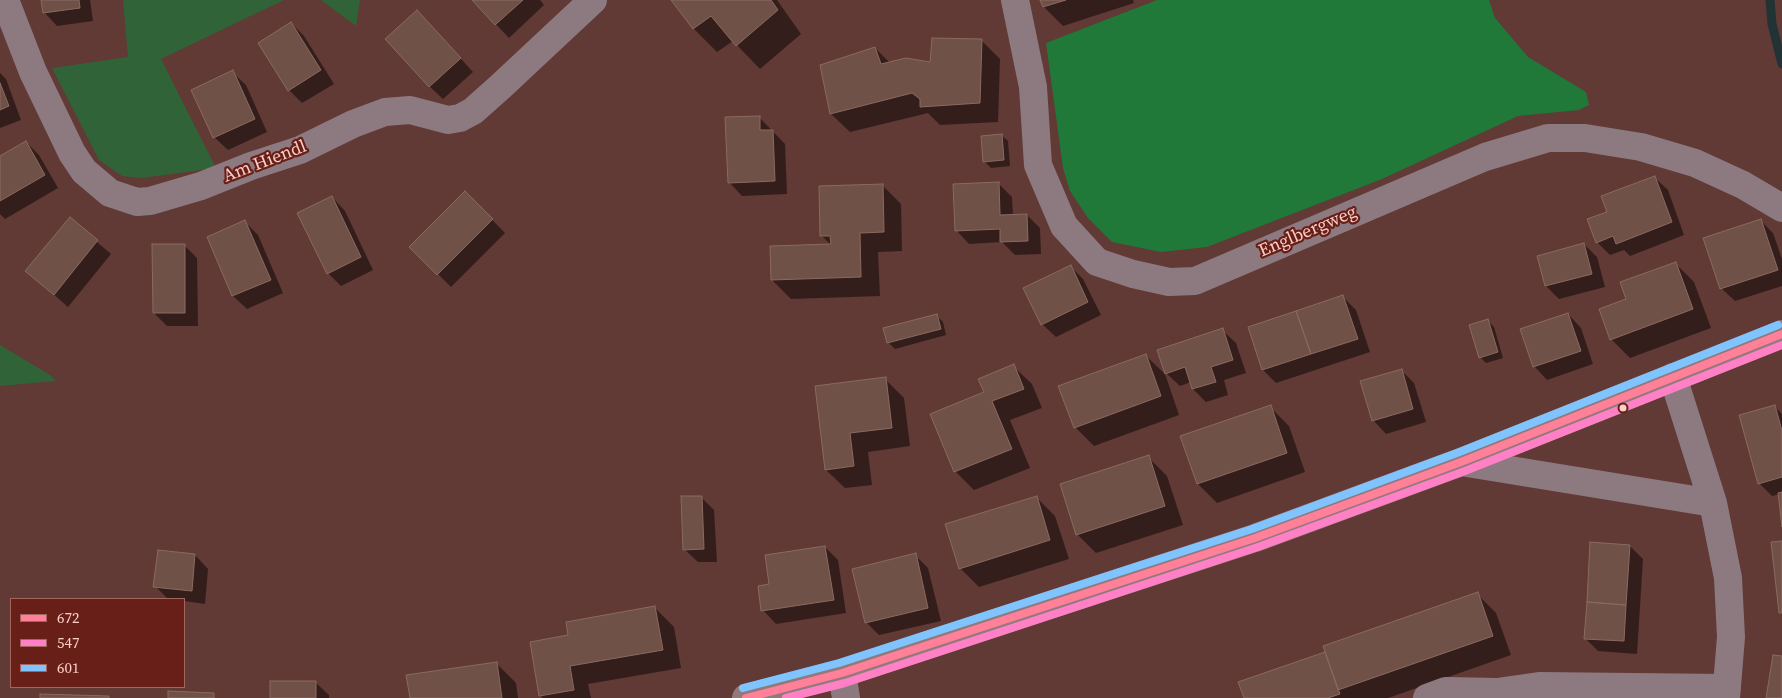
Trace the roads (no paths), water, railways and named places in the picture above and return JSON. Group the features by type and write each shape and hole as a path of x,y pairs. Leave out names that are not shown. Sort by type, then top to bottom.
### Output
{"main road":[{"path":"746,698 844,686 1461,462 1782,334"}],"street":[{"name":"Am Hiendl","path":"5,0 33,72 72,153 84,171 110,193 137,202 150,201 201,186 250,166 300,150 353,124 385,112 410,110 448,120 460,118 473,111 594,0"},
{"name":"Englbergweg","path":"1015,0 1033,87 1038,165 1064,226 1097,262 1133,274 1170,282 1195,281 1485,157 1548,138 1586,138 1650,149 1695,163 1743,186 1782,208"},
{"path":"1427,698 1446,691 1497,692 1539,686 1727,693 1731,637 1728,578 1713,503 1673,377"},
{"path":"1461,462 1713,503"}],"waterway":[{"path":"1770,0 1772,24 1782,64"}]}
